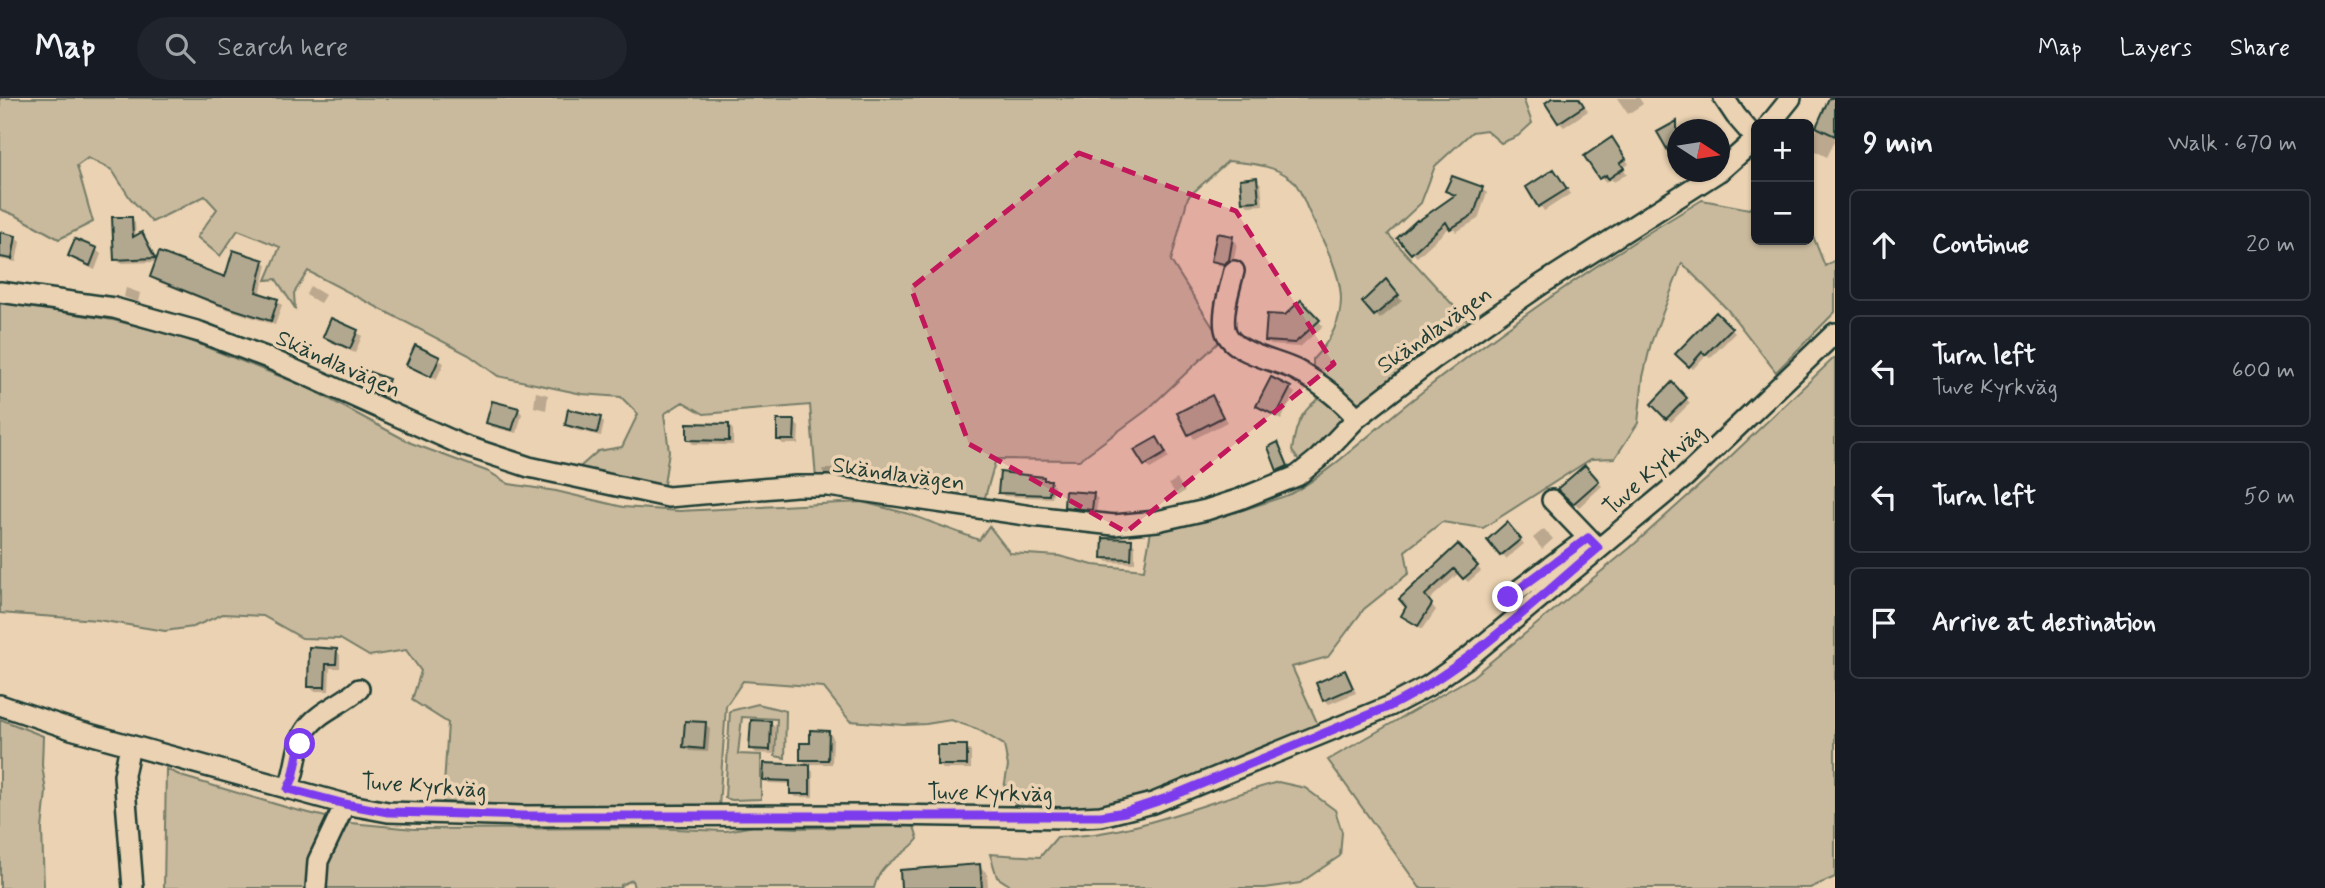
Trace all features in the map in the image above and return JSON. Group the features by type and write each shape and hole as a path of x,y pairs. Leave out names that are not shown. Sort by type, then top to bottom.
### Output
{"street":[{"path":"1724,98 1751,133"},
{"path":"1774,119 1791,98"},
{"name":"Skändlavägen","path":"1730,161 1751,143"},
{"name":"Skändlavägen","path":"0,292 114,307 177,325 268,358 463,445 507,461 602,484 668,497 796,486 828,486 1114,525 1157,521 1206,510 1274,487 1297,476 1383,396 1490,319 1702,182"},
{"path":"1234,271 1226,316 1226,330 1230,340 1253,354 1296,370 1332,392 1357,418"},
{"name":"Tuve Kyrkväg","path":"0,705 71,729 288,789 388,812 523,816 887,815 1065,818 1125,812 1198,786 1418,693 1469,657 1593,543 1685,477 1835,333"},
{"path":"1508,597 1593,543 1552,500"},
{"path":"288,789 304,732 313,719 342,703 359,689"},
{"path":"130,745 124,775 133,888"},
{"path":"316,888 318,861 345,804"}],"highlighted area":[{"path":"1079,153 1236,211 1334,364 1126,532 969,444 911,288"}],"shaded area":[{"path":"0,98 1523,98 1532,123 1518,136 1501,143 1486,130 1472,132 1435,166 1421,203 1388,234 1473,327 1355,405 1329,439 1301,463 1292,451 1299,423 1312,403 1328,390 1313,377 1313,359 1337,323 1341,306 1336,272 1294,181 1268,167 1228,161 1188,197 1171,261 1221,340 1147,410 1079,460 996,459 983,504 860,477 816,479 810,405 704,414 683,402 664,414 669,451 663,491 572,474 598,451 622,447 638,414 621,397 582,394 498,376 469,355 308,271 294,293 295,308 276,279 266,280 280,247 238,230 220,256 197,237 217,209 205,196 152,222 130,198 112,170 88,158 77,166 93,222 59,239 0,209"},
{"path":"1702,200 1749,209 1751,207 1751,245 1814,245 1814,238 1825,266 1835,260 1835,312 1776,372 1727,309 1682,263 1651,343 1643,377 1638,423 1615,458 1591,459 1483,528 1442,522 1405,551 1409,573 1364,609 1328,657 1292,667 1320,729 1219,772 1142,799 1091,809 1019,809 1004,788 1008,766 1004,745 977,729 951,720 904,725 850,721 823,687 743,681 726,706 719,807 568,807 443,802 448,723 412,700 421,671 406,650 369,656 340,639 302,638 263,616 223,614 193,627 165,631 98,620 0,613 0,302 113,320 178,336 307,387 411,443 489,472 509,484 556,491 623,507 679,511 862,502 909,514 979,540 989,526 1010,553 1059,556 1093,565 1144,570 1151,531 1222,516 1294,492 1340,460 1482,346 1627,246"},
{"path":"1835,357 1835,877 1810,888 1420,888 1328,760 1472,677 1630,548"},
{"path":"758,704 786,711 785,758 775,756 777,719 742,717 738,754 761,755 761,799 725,798 730,711"},
{"path":"0,719 43,736 42,765 46,792 42,829 44,888 0,888"},
{"path":"166,769 184,777 292,809 351,823 414,829 647,828 726,831 754,826 914,826 918,839 887,865 877,878 874,888 634,888 632,880 620,888 164,888"},
{"path":"1278,782 1305,788 1335,810 1342,832 1340,856 1300,883 1265,888 1014,888 997,877 990,854 1040,857 1057,837 1113,831 1169,817"}],"building":[{"path":"1552,98 1579,98 1584,106 1558,123 1545,103"},
{"path":"1829,98 1835,98 1835,136 1816,127"},
{"path":"1667,126 1667,149 1657,132"},
{"path":"1612,137 1626,159 1620,163 1624,168 1608,179 1606,175 1599,179 1584,156"},
{"path":"1554,169 1567,189 1538,207 1526,187"},
{"path":"1452,176 1483,187 1474,214 1450,229 1446,222 1411,254 1397,238 1417,220 1455,195 1445,191"},
{"path":"1257,177 1259,201 1242,202 1240,179"},
{"path":"112,217 132,217 133,237 142,232 155,258 114,260"},
{"path":"0,232 16,236 12,259 0,257"},
{"path":"1217,233 1233,236 1229,260 1224,264 1211,261"},
{"path":"75,239 97,248 90,266 68,256"},
{"path":"233,250 264,260 256,292 278,299 271,321 215,303 150,277 159,252 225,277"},
{"path":"1386,279 1399,295 1374,316 1362,302"},
{"path":"1301,300 1320,320 1295,343 1265,341 1267,314 1285,315"},
{"path":"1716,312 1732,328 1705,355 1702,352 1689,367 1675,354"},
{"path":"331,318 358,330 350,349 323,337"},
{"path":"415,345 440,357 431,377 406,365"},
{"path":"367,371 389,379 382,396 360,386"},
{"path":"1271,377 1291,387 1276,416 1256,406"},
{"path":"1672,382 1687,398 1666,419 1651,404"},
{"path":"1212,395 1223,417 1188,435 1177,413"},
{"path":"492,401 519,408 512,430 486,423"},
{"path":"568,409 601,417 597,433 565,425"},
{"path":"777,420 795,420 794,440 777,440"},
{"path":"687,423 729,424 729,441 687,440"},
{"path":"1157,437 1166,453 1144,466 1134,450"},
{"path":"1278,442 1288,466 1277,471 1268,447"},
{"path":"1585,465 1599,481 1573,504 1557,489"},
{"path":"1000,472 1051,480 1049,495 998,493"},
{"path":"1065,491 1094,493 1092,510 1064,507"},
{"path":"1507,522 1521,539 1500,556 1487,540"},
{"path":"1103,538 1132,539 1131,559 1102,558"},
{"path":"1458,544 1478,566 1463,579 1454,569 1425,595 1432,604 1418,626 1401,616 1406,607 1399,599"},
{"path":"309,647 337,649 336,664 326,664 325,687 308,687"},
{"path":"1345,670 1353,688 1323,701 1316,683"},
{"path":"751,720 771,721 770,750 749,749"},
{"path":"685,721 706,722 704,749 683,747"},
{"path":"810,730 829,731 828,760 800,760 800,743 810,743"},
{"path":"937,745 967,745 967,765 937,765"},
{"path":"764,763 810,765 810,794 790,794 790,781 763,780"},
{"path":"980,864 982,888 901,888 900,870"}],"route":[{"path":"300,744 288,789 388,812 523,816 1101,816 1125,812 1167,798 1418,693 1469,657 1598,548 1588,538 1508,597"}]}
